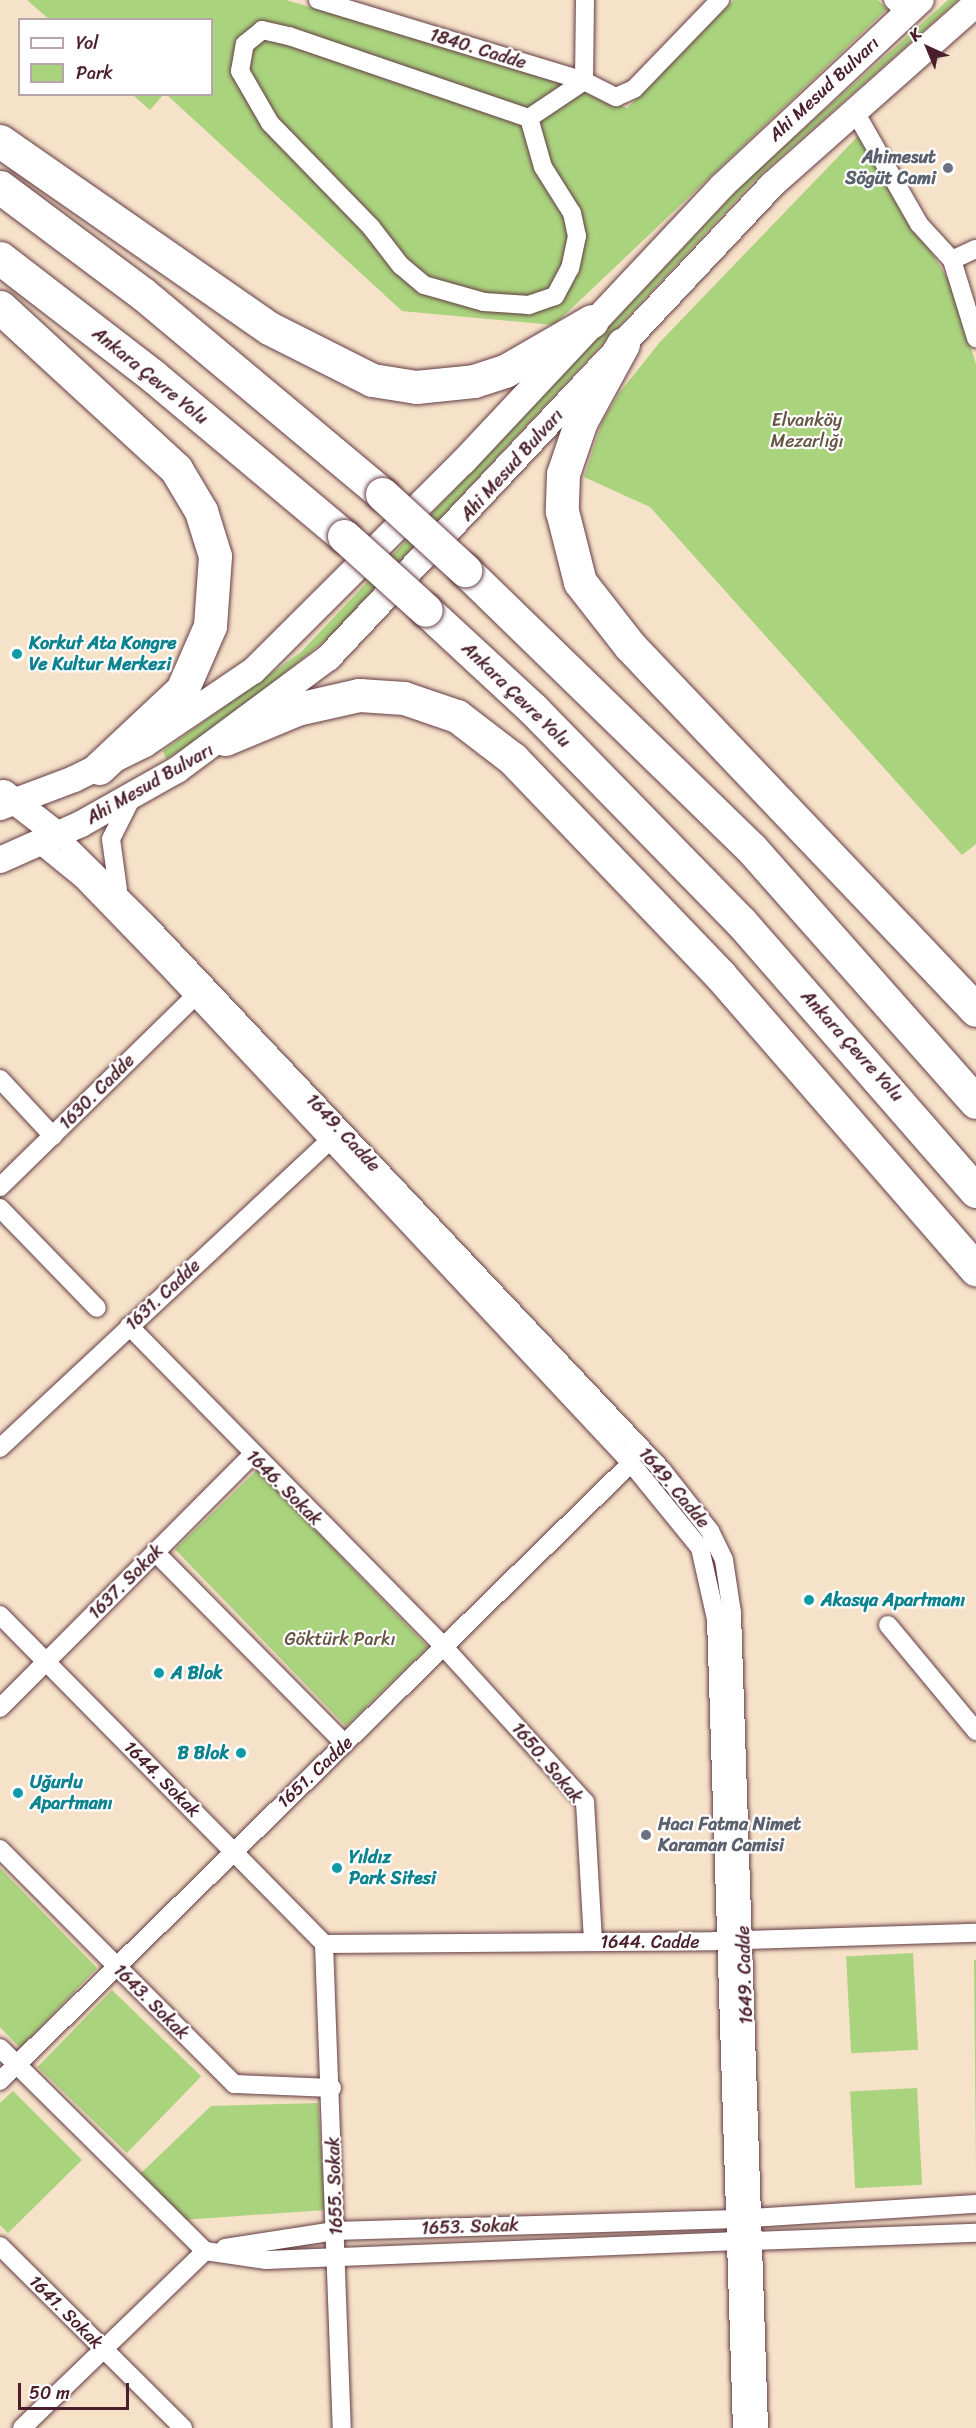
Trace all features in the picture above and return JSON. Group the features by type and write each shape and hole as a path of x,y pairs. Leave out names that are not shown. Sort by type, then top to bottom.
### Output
{"highway":[{"path":"0,141 288,340 372,380 416,387 474,381 506,371 592,321"},
{"path":"0,188 143,294 382,494 465,570 751,848 976,1102"},
{"name":"Ankara Çevre Yolu","path":"0,258 153,376 344,536 533,709 741,922 976,1191"},
{"path":"0,307 176,469 201,511 214,556 210,626 182,690 99,768"},
{"path":"623,344 581,422 563,474 566,532 584,589 630,646 976,1010"},
{"path":"225,739 297,709 359,695 404,698 457,716 513,759 720,975 976,1269"}],"main road":[{"name":"Ahi Mesud Bulvarı","path":"5,799 99,768 187,720 282,645 464,462 592,321 737,171 907,4"},
{"name":"Ahi Mesud Bulvarı","path":"0,860 48,840 133,795 225,739 351,637 772,184 976,4"},
{"path":"5,799 48,840"}],"street":[{"name":"1840. Cadde","path":"318,0 584,81 616,97 634,89 720,0"},
{"path":"529,118 584,81 585,0"},
{"path":"262,30 289,36 529,118 543,166 572,213 577,236 570,268 555,296 529,305 484,302 424,285 401,266 371,227 270,123 240,72 245,44 262,30"},
{"path":"854,110 919,224 952,260 976,338"},
{"path":"952,260 976,249"},
{"path":"119,894 111,868 111,839 133,795"},
{"name":"1649. Cadde","path":"48,840 119,894 662,1470 710,1531 724,1560 732,1614 736,1941 744,2219 759,2428"},
{"name":"1649. Cadde","path":"48,840 327,1143 631,1463 692,1532 708,1569 716,1619 736,1941"},
{"name":"1630. Cadde","path":"0,1187 193,998"},
{"path":"0,1079 53,1136"},
{"name":"1631. Cadde","path":"0,1448 327,1143"},
{"path":"0,1208 97,1308"},
{"name":"1646. Sokak","path":"129,1326 252,1455 444,1646"},
{"name":"1637. Sokak","path":"0,1708 252,1455"},
{"name":"1651. Cadde","path":"0,2081 232,1849 345,1744 631,1463"},
{"path":"155,1552 345,1744"},
{"name":"1644. Sokak","path":"0,1615 324,1944"},
{"path":"888,1625 976,1731"},
{"name":"1650. Sokak","path":"444,1646 585,1802 593,1942"},
{"name":"1643. Sokak","path":"0,1849 234,2084 332,2088"},
{"name":"1644. Cadde","path":"324,1944 736,1941 976,1933"},
{"name":"1655. Sokak","path":"324,1944 332,2088 342,2428"},
{"path":"0,2048 205,2251 266,2260 976,2233"},
{"name":"1653. Sokak","path":"205,2251 335,2231 744,2219 976,2204"},
{"name":"1649. Cadde","path":"742,2428 745,2241"},
{"name":"1641. Sokak","path":"0,2246 183,2428"},
{"path":"22,2428 205,2251"}],"green space":[{"path":"27,0 286,0 561,80 627,108 734,0 878,0 887,9 554,325 402,311 168,96 213,96 213,18 48,18"},
{"path":"948,0 958,0 757,178 331,635 224,723 166,759 163,751 301,652 752,175"},
{"path":"134,96 162,96 150,110"},
{"name":"Elvanköy Mezarlığı","path":"859,135 951,284 976,364 976,844 962,855 650,507 584,477 602,422 620,392 660,342"},
{"name":"Göktürk Parkı","path":"257,1470 428,1647 346,1726 175,1549"},
{"path":"0,1868 97,1968 20,2048 0,2027"},
{"path":"913,1953 918,2050 851,2053 846,1957"},
{"path":"974,1959 976,1961 976,2171"},
{"path":"112,1990 201,2076 127,2153 38,2067"},
{"path":"917,2088 922,2185 855,2188 850,2092"},
{"path":"13,2091 82,2160 8,2233 0,2225 0,2103"},
{"path":"318,2103 325,2210 183,2220 140,2174 211,2106"}],"place":[{"name":"Ahimesut Sögüt Cami","path":"948,168"},
{"name":"Korkut Ata Kongre Ve Kultur Merkezi","path":"17,654"},
{"name":"Akasya Apartmanı","path":"809,1600"},
{"name":"A Blok","path":"159,1673"},
{"name":"B Blok","path":"241,1753"},
{"name":"Uğurlu Apartmanı","path":"18,1793"},
{"name":"Hacı Fatma Nimet Karaman Camisi","path":"646,1835"},
{"name":"Yıldız Park Sitesi","path":"337,1868"}]}
